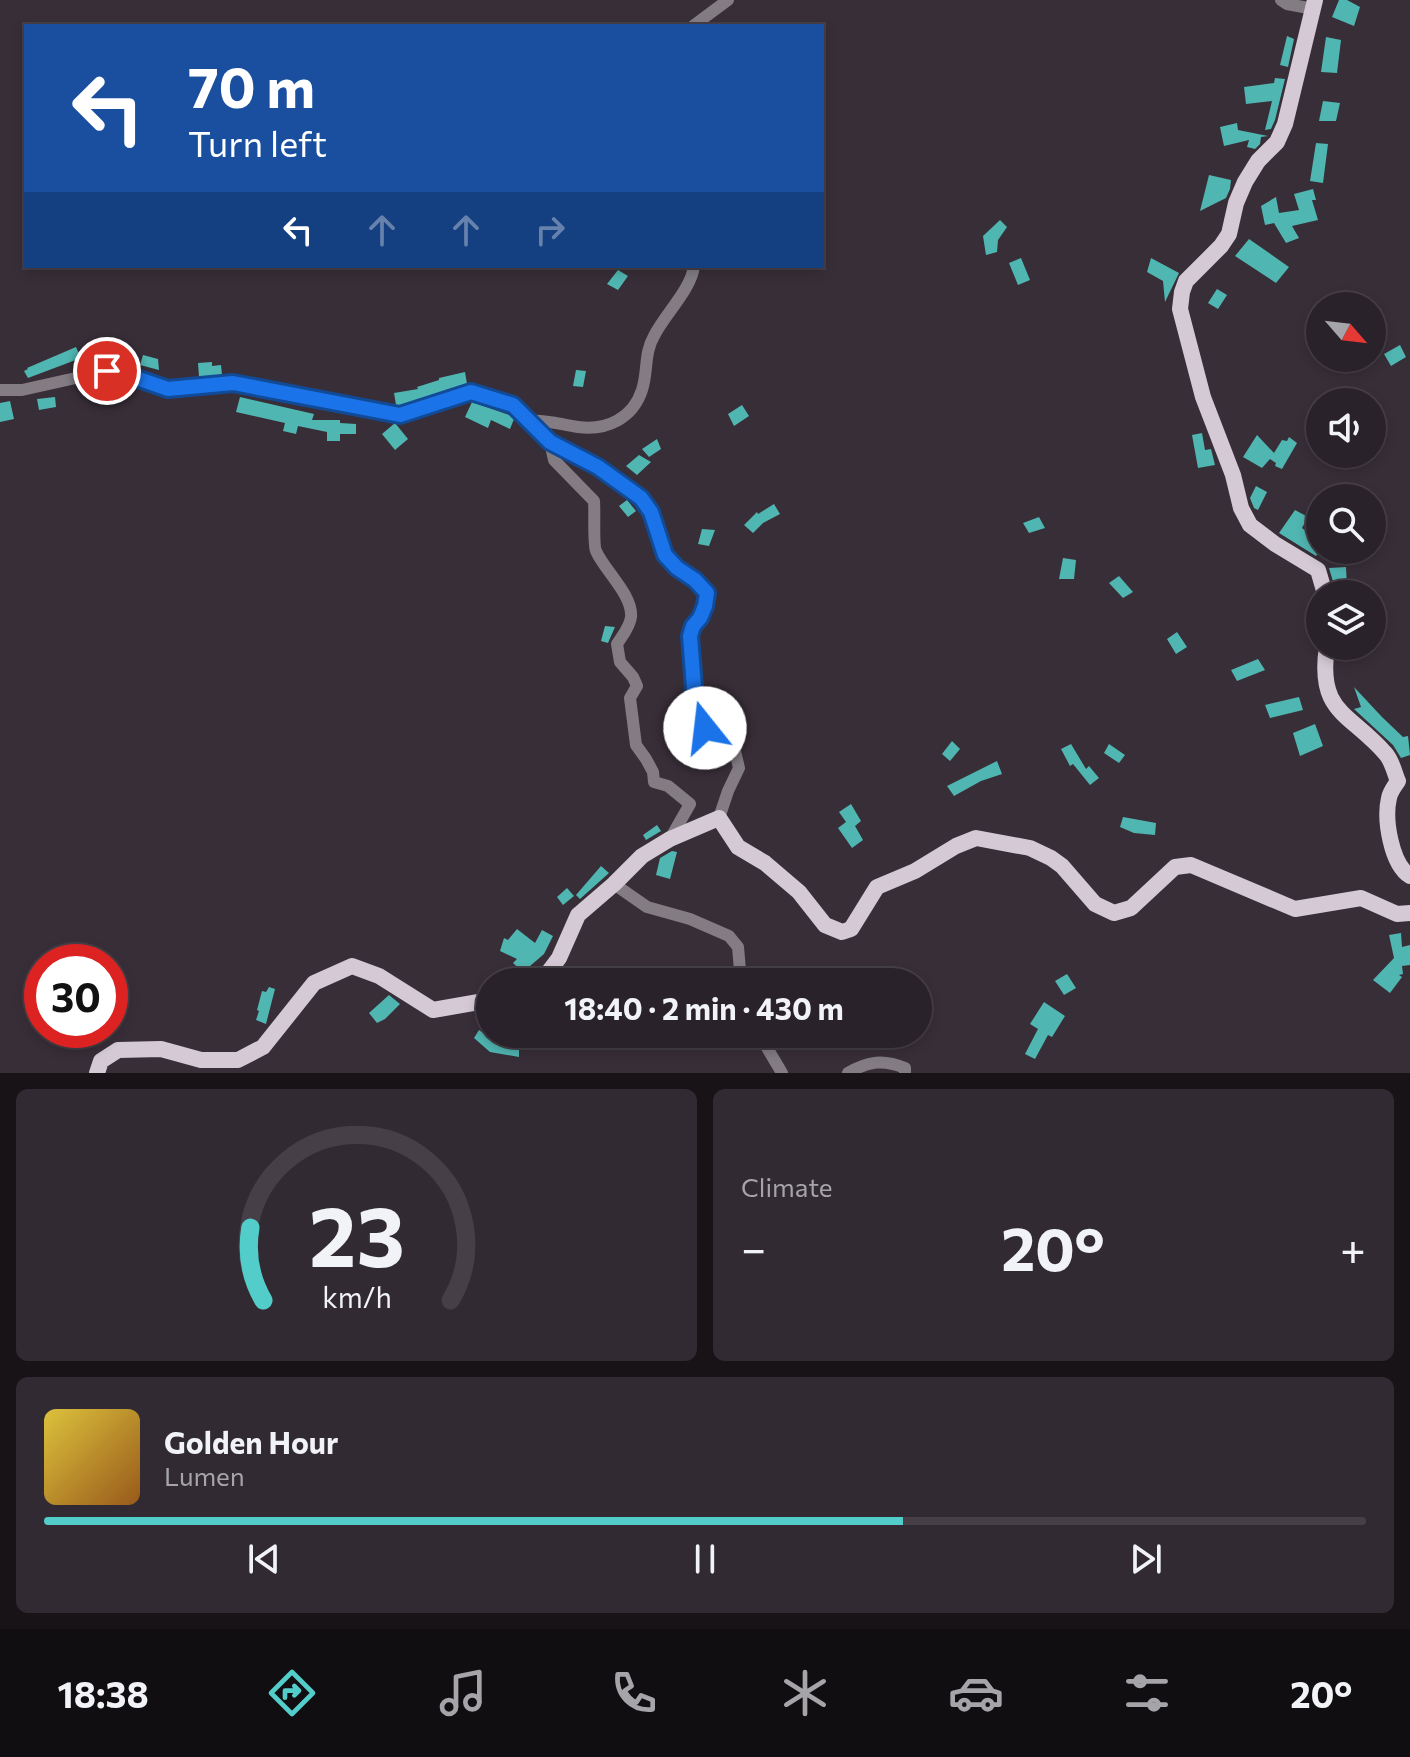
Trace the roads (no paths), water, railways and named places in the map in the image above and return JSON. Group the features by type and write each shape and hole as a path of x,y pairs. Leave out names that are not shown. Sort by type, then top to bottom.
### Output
{"main road":[{"path":"1315,4 1285,124 1277,142 1258,161 1245,182 1236,203 1229,234 1186,281 1180,309 1203,397 1233,475 1241,508 1250,525 1318,570 1321,580"},
{"path":"1325,660 1329,695 1338,710 1388,755 1398,781 1389,795 1389,835 1396,859 1405,874 1410,876"},
{"path":"552,968 578,915 642,856 670,839 719,818 738,847 765,863 799,892 825,925 842,932 851,929 877,887 915,871 956,846 976,838 1030,848 1051,858 1062,866 1095,904 1114,913 1131,908 1175,867 1191,865 1295,909 1361,898 1397,914 1410,913"},
{"path":"97,1073 101,1061 118,1050 161,1049 201,1060 238,1060 263,1047 314,983 352,966 379,976 433,1010 476,1002"}],"street":[{"path":"696,24 728,0"},
{"path":"1281,0 1287,4 1315,4"},
{"path":"529,421 600,427 616,422 629,412 641,392 649,346 694,268"},
{"path":"0,390 22,390 107,371 168,389 233,383 400,415 471,392 513,405 550,442 598,467 641,498 651,512 665,555 707,593 705,606 690,636 695,700 700,724 723,746 735,751 739,768 719,818"},
{"path":"550,442 554,460 594,501 594,549 630,603 632,616 629,626 617,644 620,662 637,686 630,698 636,745 653,772 654,782 668,786 690,804 670,839"},
{"path":"614,884 647,907 690,919 729,936 738,947 740,968"},
{"path":"767,1048 782,1073"},
{"path":"848,1073 876,1061 905,1068 905,1073"}]}
